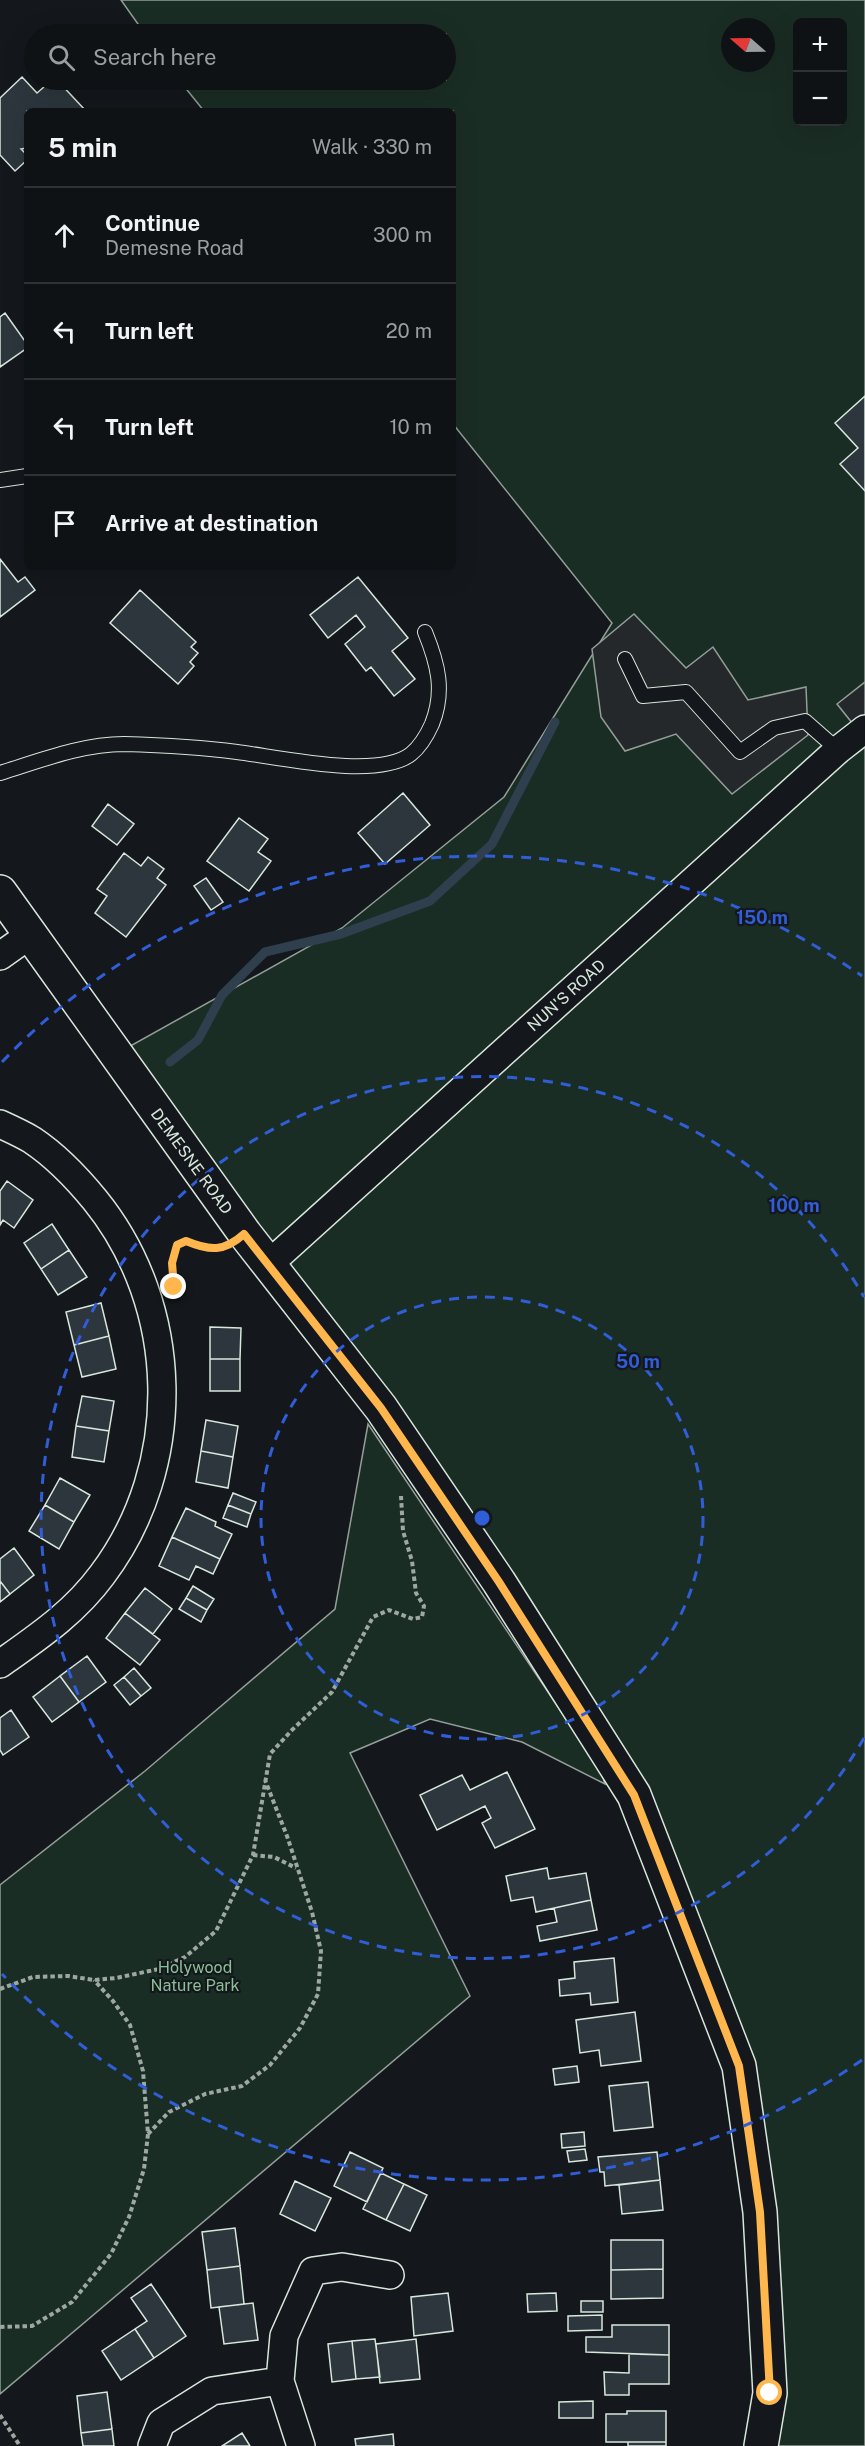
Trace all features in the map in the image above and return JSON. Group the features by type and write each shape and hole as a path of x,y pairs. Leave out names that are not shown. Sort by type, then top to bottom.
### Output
{"street":[{"name":"NUN'S ROAD","path":"269,1264 838,750 865,729"},
{"name":"DEMESNE ROAD","path":"0,892 244,1234 381,1408 499,1582 634,1795 739,2066 761,2223 770,2393 761,2446"},
{"path":"0,956 31,934"},
{"path":"0,1124 32,1140 58,1161 83,1185 104,1211 122,1239 138,1270 149,1301 160,1351 163,1384 162,1419 152,1474 137,1516 115,1556 80,1603 58,1623 0,1664"},
{"path":"301,2446 280,2381 284,2336 314,2271 342,2267 390,2275"},
{"path":"152,2446 161,2422 212,2391 280,2381"}],"lane":[{"path":"0,480 24,476"},
{"path":"0,773 79,750 121,744 235,752 327,765 374,765 391,762 411,755 426,737 436,713 439,684 437,661 425,632"},
{"path":"625,659 643,696 686,692 740,752 774,728 805,721 838,750"}],"path":[{"path":"149,1301 174,1287 172,1263 177,1245 186,1241 205,1249 231,1246 244,1234"},
{"path":"0,1989 33,1977 68,1976 94,1980 159,1969 185,1957 216,1930 253,1855 270,1754 332,1692 373,1617 389,1610 413,1619 422,1617 424,1605 416,1593 412,1561 403,1531 399,1471 416,1460"},
{"path":"148,2134 168,2112 205,2094 242,2085 270,2065 300,2028 318,1994 321,1951 312,1912 265,1779"},
{"path":"253,1855 274,1857 297,1869"},
{"path":"0,2327 32,2326 72,2302 111,2254 129,2217 144,2169 148,2134 143,2071 130,2025 94,1980"},
{"path":"0,2415 20,2446"}],"green space":[{"path":"121,0 865,0 865,2446 761,2446 739,2066 634,1795 116,1054 342,928 504,797 612,623 456,428 456,108 202,108 187,90 456,90 456,24 138,24"},
{"name":"Holywood Nature Park","path":"368,1424 601,1771 605,1784 522,1742 430,1719 350,1753 470,1996 0,2394 0,1885 145,1771 335,1609"}],"shaded area":[{"path":"634,614 686,668 713,647 748,700 806,687 808,735 732,794 676,734 625,751 601,717 592,649"},
{"path":"865,682 865,739 837,704"}],"building":[{"path":"22,77 24,90 34,90 37,93 40,90 66,90 83,108 24,108 24,148 21,149 24,152 24,163 15,171 0,155 0,98"},
{"path":"5,313 24,340 24,350 0,367 0,317"},
{"path":"865,396 865,491 840,464 858,448 835,423"},
{"path":"0,559 18,582 25,577 35,590 0,617"},
{"path":"358,577 408,638 392,651 415,679 394,696 371,667 366,671 345,644 365,627 356,615 328,638 310,615"},
{"path":"140,590 196,642 191,647 198,653 190,662 194,666 178,684 110,623"},
{"path":"403,793 430,825 385,864 358,833"},
{"path":"108,804 134,824 117,845 92,826"},
{"path":"239,818 268,839 258,852 271,861 249,891 207,861"},
{"path":"124,853 141,866 148,857 164,869 157,878 166,885 126,937 95,913 107,896 97,889"},
{"path":"206,878 223,902 211,910 194,886"},
{"path":"7,1181 33,1200 14,1228 3,1220 0,1225 0,1191"},
{"path":"52,1224 69,1250 41,1269 24,1243"},
{"path":"69,1250 87,1277 58,1295 41,1269"},
{"path":"101,1303 109,1336 74,1345 66,1312"},
{"path":"210,1327 241,1328 240,1359 210,1359"},
{"path":"109,1336 116,1369 82,1377 74,1345"},
{"path":"210,1359 240,1359 240,1391 210,1391"},
{"path":"82,1396 114,1401 109,1431 76,1426"},
{"path":"206,1420 238,1426 233,1457 201,1451"},
{"path":"76,1426 109,1431 104,1462 72,1457"},
{"path":"201,1451 233,1457 228,1488 196,1482"},
{"path":"60,1478 90,1495 74,1522 45,1505"},
{"path":"233,1493 256,1502 251,1514 228,1505"},
{"path":"45,1505 74,1522 59,1549 29,1531"},
{"path":"228,1505 251,1514 247,1527 223,1518"},
{"path":"186,1508 216,1522 215,1526 232,1534 220,1559 172,1537"},
{"path":"172,1537 220,1559 213,1574 196,1566 189,1580 159,1566"},
{"path":"14,1548 34,1575 10,1594 0,1581 0,1559"},
{"path":"0,1581 10,1594 0,1602"},
{"path":"193,1586 214,1599 207,1610 186,1598"},
{"path":"145,1588 172,1609 153,1634 125,1613"},
{"path":"186,1598 207,1610 201,1622 179,1609"},
{"path":"125,1613 160,1640 140,1665 106,1638"},
{"path":"87,1656 106,1682 79,1702 60,1676"},
{"path":"134,1668 151,1688 141,1696 124,1677"},
{"path":"60,1676 79,1702 52,1722 33,1697"},
{"path":"124,1677 141,1696 130,1705 114,1685"},
{"path":"11,1710 29,1737 3,1755 0,1750 0,1718"},
{"path":"507,1772 535,1829 495,1848 482,1823 491,1818 485,1806 437,1830 420,1795 462,1775 470,1790"},
{"path":"547,1868 549,1879 586,1873 591,1900 536,1912 533,1897 511,1901 506,1876"},
{"path":"591,1900 597,1930 540,1941 537,1926 557,1922 554,1908"},
{"path":"614,1958 618,2002 591,2005 590,1993 560,1996 559,1980 575,1978 574,1962"},
{"path":"635,2012 641,2061 601,2066 599,2050 580,2053 576,2020"},
{"path":"577,2066 579,2082 555,2085 553,2069"},
{"path":"648,2082 653,2127 614,2131 609,2086"},
{"path":"584,2132 585,2146 562,2148 561,2134"},
{"path":"585,2149 587,2160 569,2162 567,2151"},
{"path":"350,2152 383,2168 367,2202 334,2186"},
{"path":"657,2152 660,2180 605,2186 604,2172 600,2172 598,2157"},
{"path":"381,2173 404,2184 386,2220 363,2209"},
{"path":"660,2180 663,2210 622,2214 619,2185"},
{"path":"295,2181 331,2198 315,2231 280,2214"},
{"path":"404,2184 427,2195 410,2231 386,2220"},
{"path":"235,2228 240,2266 207,2270 202,2232"},
{"path":"611,2240 663,2240 663,2269 611,2270"},
{"path":"240,2266 244,2304 211,2308 207,2270"},
{"path":"663,2269 663,2298 611,2299 611,2270"},
{"path":"151,2284 186,2336 154,2358 135,2329 147,2321 131,2298"},
{"path":"448,2293 453,2331 414,2336 411,2297"},
{"path":"556,2293 557,2311 528,2312 527,2294"},
{"path":"581,2301 603,2301 603,2312 581,2312"},
{"path":"253,2303 258,2340 224,2344 219,2307"},
{"path":"602,2315 602,2330 568,2331 568,2316"},
{"path":"612,2325 669,2325 669,2355 586,2352 586,2337 612,2337"},
{"path":"135,2329 154,2358 121,2380 102,2351"},
{"path":"375,2339 380,2377 356,2379 352,2341"},
{"path":"416,2339 420,2379 380,2383 376,2344"},
{"path":"352,2341 356,2379 332,2382 328,2344"},
{"path":"629,2354 669,2355 669,2384 629,2384 629,2395 605,2395 604,2372 629,2373"},
{"path":"107,2392 112,2429 81,2433 77,2396"},
{"path":"593,2401 593,2418 559,2418 559,2402"},
{"path":"627,2411 666,2411 666,2442 606,2442 606,2414 627,2414"},
{"path":"112,2429 114,2446 83,2446 81,2433"},
{"path":"242,2433 250,2446 222,2446"},
{"path":"393,2434 394,2446 356,2446 355,2439"},
{"path":"628,2442 666,2442 666,2446 628,2446"}],"waterway":[{"path":"170,1062 198,1040 222,995 265,952 341,934 430,901 492,844 555,722"}],"route":[{"path":"174,1287 172,1263 177,1245 186,1241 205,1249 231,1246 244,1234 381,1408 499,1582 634,1795 739,2066 760,2212 770,2393"}]}
